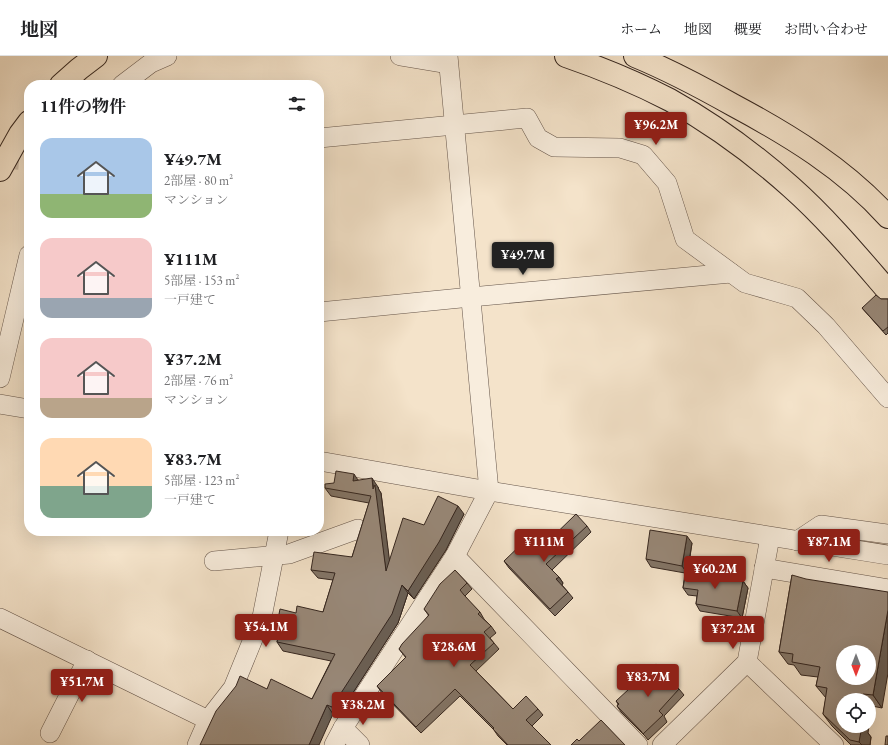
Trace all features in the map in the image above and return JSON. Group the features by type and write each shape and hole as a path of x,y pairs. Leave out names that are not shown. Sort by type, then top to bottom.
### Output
{"highway":[{"path":"67,80 96,56"},
{"path":"566,56 625,79 670,100 711,125 748,151 791,187 839,234 888,291"},
{"path":"635,56 706,90 763,121 803,146 843,174 888,217"},
{"path":"0,170 24,129"}],"street":[{"path":"128,80 151,62 167,56"},
{"path":"334,745 343,728 455,556 489,491 448,60 400,56"},
{"path":"324,138 527,118 538,138 554,147 620,148 643,155 667,183 685,239 745,283 797,298 826,326 888,398"},
{"path":"324,311 471,296 731,273"},
{"path":"0,378 24,275"},
{"path":"0,404 24,408"},
{"path":"324,462 489,491 888,555"},
{"path":"797,541 821,525 888,534"},
{"path":"214,561 289,554 358,528"},
{"path":"197,745 208,720 233,688 262,617 278,536"},
{"path":"662,745 747,662 770,537"},
{"path":"455,556 638,745"},
{"path":"764,568 888,590"},
{"path":"0,618 208,720"},
{"path":"50,733 87,660"},
{"path":"747,662 834,745"},
{"path":"343,728 360,745"}],"building":[{"path":"876,295 881,299 888,299 888,327 883,331 862,308"},
{"path":"336,471 354,474 353,481 372,478 373,489 375,485 386,571 403,518 424,525 438,496 458,506 439,542 408,591 402,585 392,614 332,707 327,705 309,745 200,745 216,711 236,686 240,676 267,689 271,679 312,699 335,654 277,642 278,636 275,635 280,609 296,613 297,606 323,612 335,573 311,570 314,552 352,557 371,496 325,488 325,484 334,483"},
{"path":"576,514 587,526 546,564 559,577 556,579 568,592 550,609 504,561 527,539 538,551"},
{"path":"650,530 687,536 682,566 646,559"},
{"path":"455,570 467,583 460,590 480,612 478,614 491,626 484,632 494,643 470,665 513,709 526,696 538,709 526,720 551,745 508,745 493,729 494,728 455,689 416,727 377,686 406,657 399,649 429,615 424,609 440,584"},
{"path":"686,571 743,581 737,611 696,604 698,590 683,588"},
{"path":"792,575 806,579 888,592 888,610 876,678 876,645 836,645 836,685 875,685 873,693 836,693 836,727 823,714 827,688 816,686 820,667 792,662 793,654 779,652"},
{"path":"656,664 666,673 665,674 679,689 659,711 663,715 643,734 617,706 619,704 616,701"},
{"path":"601,720 625,745 571,745 577,739 579,741"},
{"path":"843,733 861,733 859,742 850,740"},
{"path":"886,736 888,736 888,745 885,745"}],"tunnel":[{"path":"0,159 24,161"}]}
